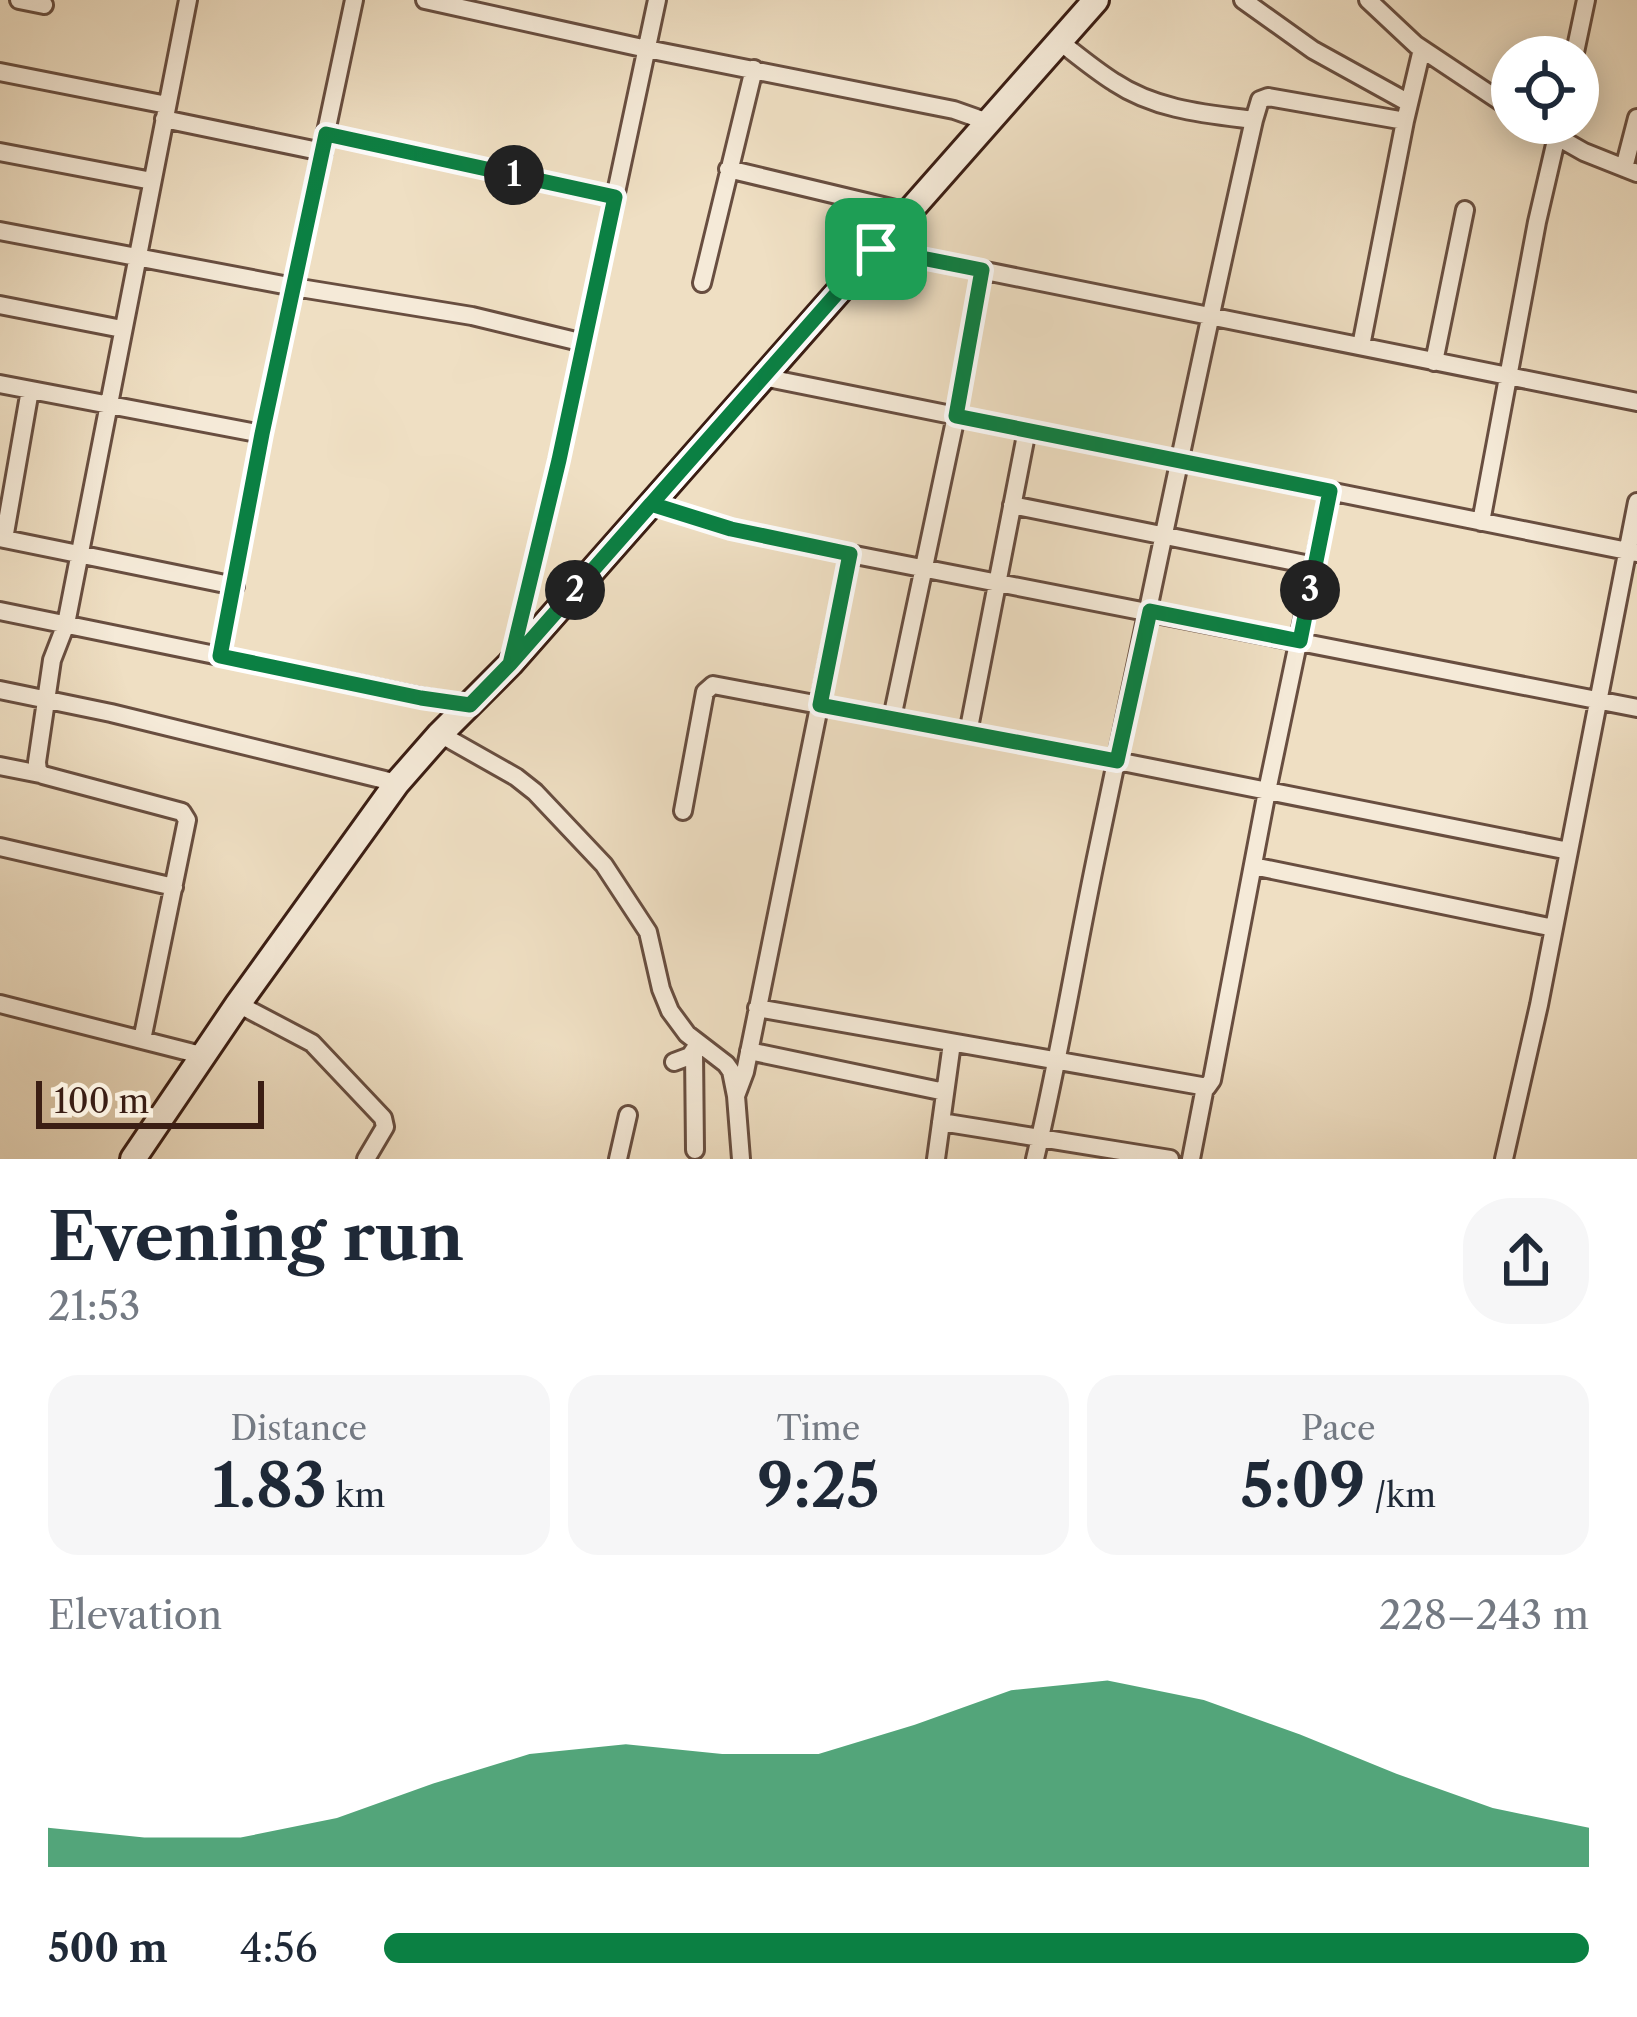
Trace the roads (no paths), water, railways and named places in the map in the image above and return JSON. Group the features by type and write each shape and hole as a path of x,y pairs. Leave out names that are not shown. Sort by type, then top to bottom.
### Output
{"main road":[{"path":"133,1159 397,782 510,664 1096,0"}],"street":[{"path":"19,0 44,5"},
{"path":"40,774 37,762 52,660 66,624 188,0"},
{"path":"220,656 354,0"},
{"path":"424,0 954,110 988,122"},
{"path":"510,664 657,0"},
{"path":"1243,0 1407,112"},
{"path":"1368,0 1422,49 1491,95"},
{"path":"1578,36 1586,0"},
{"path":"1060,41 1140,97 1195,112 1254,120"},
{"path":"1361,346 1422,49"},
{"path":"702,283 754,69"},
{"path":"0,72 165,112 615,197"},
{"path":"1035,1159 1059,1061 1096,854 1209,316 1259,102 1268,97 1407,112"},
{"path":"1575,144 1631,170 1637,118"},
{"path":"1481,522 1555,144"},
{"path":"0,152 152,181"},
{"path":"728,169 908,212"},
{"path":"1435,362 1465,209"},
{"path":"0,231 472,316 584,344"},
{"path":"876,249 1637,402"},
{"path":"892,718 982,270"},
{"path":"0,304 122,329"},
{"path":"763,377 1632,552"},
{"path":"0,384 262,434"},
{"path":"30,390 2,538 235,586"},
{"path":"968,733 1027,430"},
{"path":"1191,1159 1204,1087 1212,1080 1330,491"},
{"path":"1504,1159 1597,700 1632,552 1637,502"},
{"path":"651,504 731,529 850,554 1637,708"},
{"path":"1012,505 1315,566"},
{"path":"736,1096 749,1052 850,554"},
{"path":"0,610 470,705"},
{"path":"683,811 708,686 1569,850"},
{"path":"0,690 397,782"},
{"path":"440,734 517,777 591,848 648,932 670,1011 696,1048 727,1064 734,1080 741,1159"},
{"path":"0,766 182,812 187,823 142,1040"},
{"path":"0,847 174,887"},
{"path":"1253,866 1554,928"},
{"path":"0,1004 205,1056"},
{"path":"238,1004 312,1043 382,1118 386,1127 366,1159"},
{"path":"758,1008 1204,1087"},
{"path":"936,1159 952,1042"},
{"path":"674,1062 696,1048"},
{"path":"695,1150 696,1048"},
{"path":"749,1052 945,1092"},
{"path":"618,1159 628,1115"},
{"path":"941,1122 1171,1159"}]}
